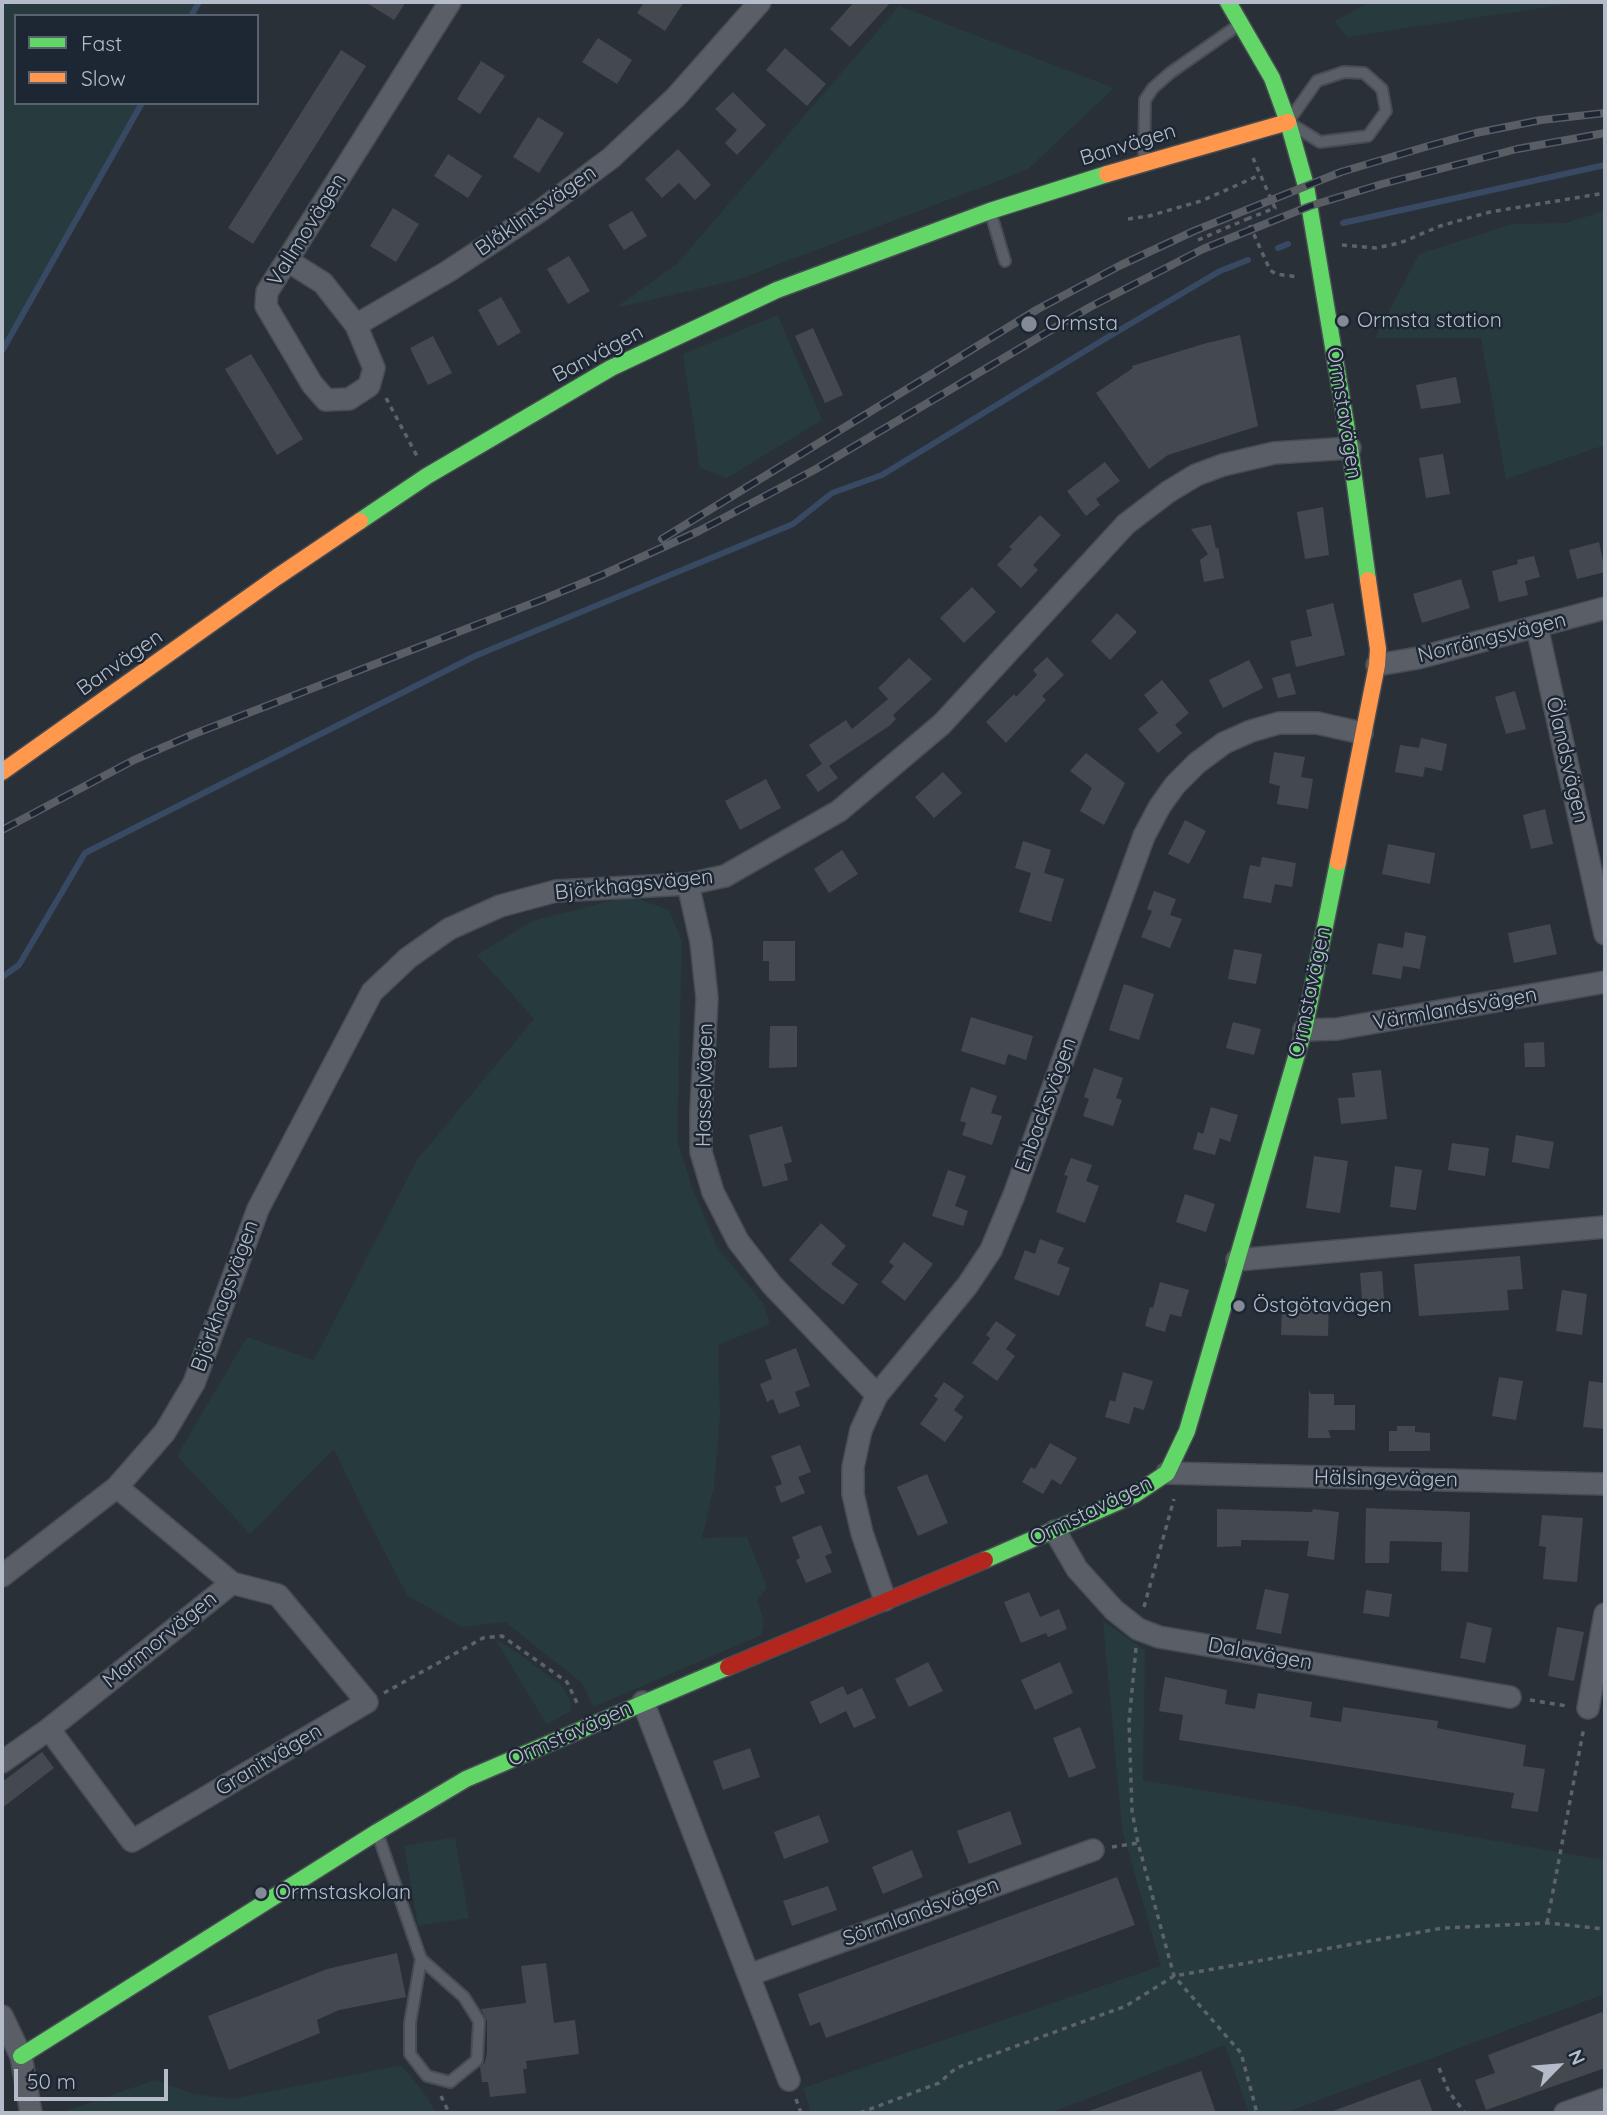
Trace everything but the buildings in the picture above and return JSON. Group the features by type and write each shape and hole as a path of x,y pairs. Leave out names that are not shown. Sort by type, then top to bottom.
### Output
{"street":[{"name":"Vallmovägen","path":"374,368 369,386 349,399 326,400 312,384 266,306 267,292 450,2"},
{"name":"Blåklintsvägen","path":"356,325 447,272 540,211 611,158 676,97 761,2"},
{"name":"Ormstavägen","path":"21,2056 466,1779 885,1600 1055,1531 1134,1495 1174,1473 1304,1030 1377,665 1375,624 1350,448 1308,196 1288,122 1272,78 1228,2"},
{"name":"Banvägen","path":"2,772 277,577 427,476 611,368 777,290 990,211 1144,162 1288,122"},
{"path":"288,261 323,283 356,325 374,368"},
{"name":"Björkhagsvägen","path":"2,1576 117,1487 165,1432 194,1382 258,1209 372,992 408,958 449,929 500,906 556,891 688,884 725,876 839,811 942,724 1126,524 1168,492 1196,475 1223,465 1274,453 1350,448"},
{"name":"Norrängsvägen","path":"1377,665 1419,658 1605,608"},
{"name":"Ölandsvägen","path":"1537,627 1605,934"},
{"name":"Enbacksvägen","path":"885,1600 862,1533 853,1494 853,1467 861,1430 877,1395 967,1286 991,1250 1014,1195 1144,836 1168,795 1196,763 1224,743 1279,723 1317,723 1362,733"},
{"name":"Hasselvägen","path":"688,884 701,942 707,998 701,1152 713,1192 738,1241 772,1285 877,1395"},
{"name":"Värmlandsvägen","path":"1304,1030 1337,1029 1605,982"},
{"path":"1237,1260 1605,1227"},
{"name":"Hälsingevägen","path":"1174,1473 1605,1484"},
{"name":"Marmorvägen","path":"2,1762 49,1729 232,1583 117,1487"},
{"name":"Dalavägen","path":"1055,1531 1077,1569 1114,1610 1138,1629 1159,1637 1510,1697"},
{"path":"232,1583 278,1595 367,1702"},
{"path":"1588,1708 1605,1614"},
{"name":"Granitvägen","path":"49,1729 132,1842 367,1702"},
{"path":"643,1702 789,2080"},
{"name":"Sörmlandsvägen","path":"749,1975 1093,1850"},
{"path":"2,2016 21,2056 31,2113"},
{"path":"1565,2113 1605,2099"}],"lane":[{"path":"1144,162 1145,100 1153,88 1242,23"},
{"path":"1344,72 1364,73 1382,89 1386,111 1368,136 1320,142 1288,122 1317,81 1344,72"},
{"path":"990,211 1005,261"},
{"path":"377,1832 421,1959 410,2024 410,2054 427,2076 450,2082 477,2060 479,2021 464,1997 421,1959"}],"path":[{"path":"1198,240 1275,208 1242,133"},
{"path":"1128,219 1149,216 1201,201 1260,175"},
{"path":"1317,243 1376,248 1399,243 1440,226 1490,212 1605,193"},
{"path":"1247,219 1270,270 1290,277 1321,277"},
{"path":"374,368 385,397 427,476"},
{"path":"1174,1473 1138,1629 1129,1722 1132,1811 1174,1976 1241,2053 1257,2113"},
{"path":"367,1702 482,1638 502,1636 567,1682 587,1726"},
{"path":"1510,1697 1588,1708 1547,1923"},
{"path":"860,2113 939,2083 956,2068 1126,2006 1174,1976 1443,1928 1547,1923 1605,1929"},
{"path":"1439,2068 1449,2092 1465,2113"}],"green space":[{"path":"2,2 195,2 189,14 14,14 14,105 138,105 2,348"},
{"path":"1370,2 1581,2 1347,37 1335,21"},
{"path":"899,6 1114,88 1027,170 737,280 615,308 677,264"},
{"path":"1605,211 1605,445 1506,479 1481,338 1375,338 1419,254 1512,224 1565,223"},
{"path":"778,315 822,420 727,478 700,468 683,354"},
{"path":"630,896 669,910 682,941 677,1139 691,1185 717,1247 763,1303 770,1324 718,1345 720,1416 714,1487 702,1538 747,1537 767,1588 757,1600 764,1621 761,1635 593,1707 582,1683 505,1622 462,1627 407,1595 334,1449 250,1534 177,1456 247,1337 314,1360 417,1160 534,1019 477,955 532,921"},
{"path":"1103,1621 1145,1650 1143,1780 1605,1860 1605,1994 1284,2113 1249,2113 1225,2045 1050,2113 811,2113 803,2088 1161,1966 1122,1829"},
{"path":"495,1639 561,1685 571,1702 570,1711 547,1725"},
{"path":"455,1837 469,1918 418,1926 404,1846"},
{"path":"401,2065 428,2098 435,2113 68,2113 68,2110 155,2080 194,2094 231,2099"}],"waterway":[{"path":"192,14 199,2"},
{"path":"2,351 141,105"},
{"path":"1343,223 1605,165"},
{"path":"1278,248 1288,244"},
{"path":"2,977 19,965 85,853 475,656 793,524 832,493 882,475 1220,271 1248,260"}],"railway":[{"path":"662,539 1038,309 1121,265 1194,231 1341,172 1425,147 1541,120 1605,113"},
{"path":"2,830 134,760 194,734 541,600 699,531 816,469 1090,307 1203,249 1310,206 1382,184 1517,149 1605,133"}],"traffic: fast":[{"path":"1228,2 1272,78 1306,186 1350,448 1368,580"},
{"path":"360,521 427,476 611,368 777,290 990,211 1107,174"},
{"path":"985,1560 1134,1495 1167,1473 1187,1431 1304,1030 1338,862"},
{"path":"21,2056 466,1779 728,1667"}],"traffic: slow":[{"path":"1107,174 1288,122"},
{"path":"2,772 360,521"},
{"path":"1338,862 1377,665 1378,649 1368,580"}],"traffic: jam":[{"path":"728,1667 985,1560"}],"place":[{"name":"Ormsta station","path":"1343,321"},
{"name":"Ormsta","path":"1029,324"},
{"name":"Östgötavägen","path":"1239,1306"},
{"name":"Ormstaskolan","path":"261,1893"}]}
